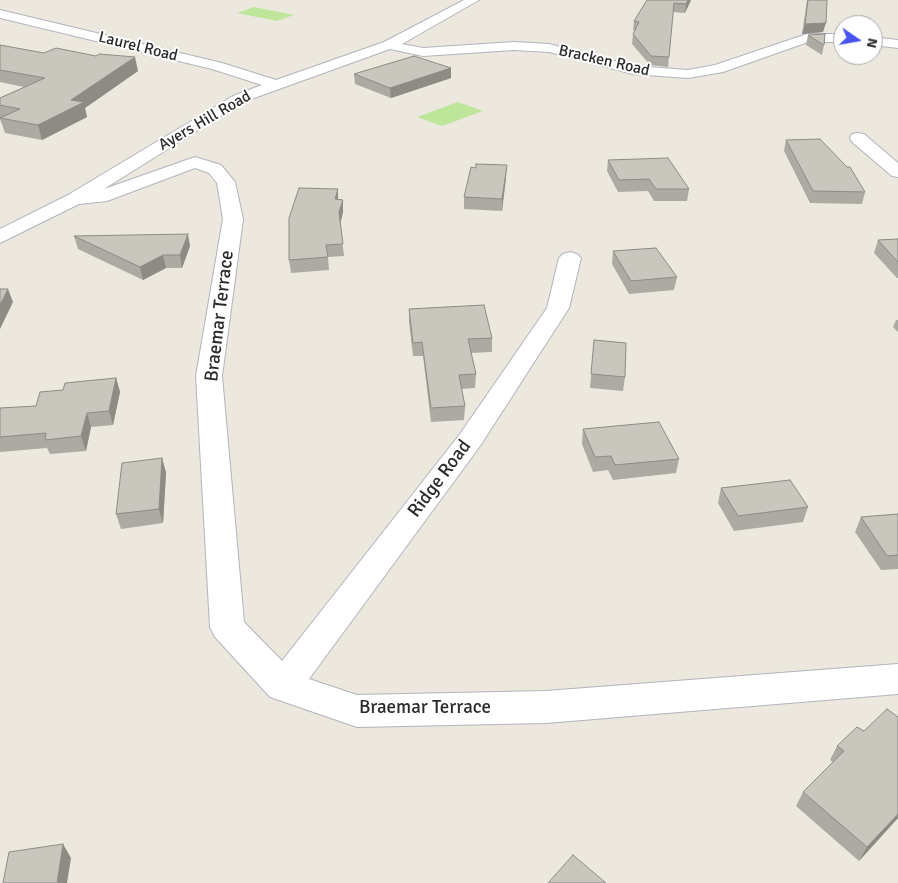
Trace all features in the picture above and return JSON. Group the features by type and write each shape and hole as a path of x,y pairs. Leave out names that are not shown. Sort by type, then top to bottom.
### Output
{"street":[{"name":"Ayers Hill Road","path":"0,237 75,199 238,98 390,45 473,0"},
{"name":"Laurel Road","path":"0,14 18,20 217,66 276,85"},
{"name":"Bracken Road","path":"390,45 423,52 514,46 548,48 652,74 688,74 718,69 807,38 833,38"},
{"path":"883,42 898,44"},
{"path":"75,199 100,197 195,162 191,148 204,120"},
{"path":"858,138 898,172"},
{"name":"Braemar Terrace","path":"195,162 215,169 226,182 232,218 209,376 226,628 283,686 357,711 546,708 898,679"},
{"name":"Ridge Road","path":"283,686 487,416 558,308 570,258"}],"green space":[{"path":"254,7 294,15 277,21 237,13"},
{"path":"458,102 483,111 442,126 417,117"}],"building":[{"path":"647,0 688,0 686,4 674,3 669,57 651,56 633,34 639,22 634,21"},
{"path":"808,0 827,0 826,23 805,24"},
{"path":"825,34 824,45 808,35"},
{"path":"0,45 44,53 56,48 96,56 99,54 135,57 71,100 84,102 38,125 0,118 20,109 0,105 0,98 45,78 0,70"},
{"path":"414,56 451,68 390,88 354,74"},
{"path":"820,139 847,167 850,167 865,192 813,191 786,140"},
{"path":"668,158 689,189 656,189 649,179 619,180 608,160"},
{"path":"476,164 507,165 502,199 464,197 471,167 476,168"},
{"path":"299,188 338,189 335,199 343,200 339,212 343,244 326,245 328,257 289,260 289,218"},
{"path":"188,234 180,255 163,255 140,267 74,236"},
{"path":"898,239 898,262 878,240"},
{"path":"656,248 677,277 631,281 613,251"},
{"path":"0,289 8,289 0,305"},
{"path":"484,305 492,338 468,339 476,374 459,375 465,406 431,408 422,342 413,343 409,309"},
{"path":"594,340 626,343 625,377 591,374"},
{"path":"116,378 109,411 87,413 81,436 45,440 46,433 0,437 0,408 36,406 40,392 63,390 65,383"},
{"path":"659,422 679,459 615,465 611,456 595,457 583,429"},
{"path":"162,458 159,509 116,514 122,463"},
{"path":"790,480 808,507 738,516 721,488"},
{"path":"898,514 898,555 887,556 861,517"},
{"path":"887,709 898,717 898,814 867,847 803,792 844,751 837,746 857,727 864,731"},
{"path":"63,844 57,883 3,883 9,852"},
{"path":"573,855 606,883 548,883"}]}
